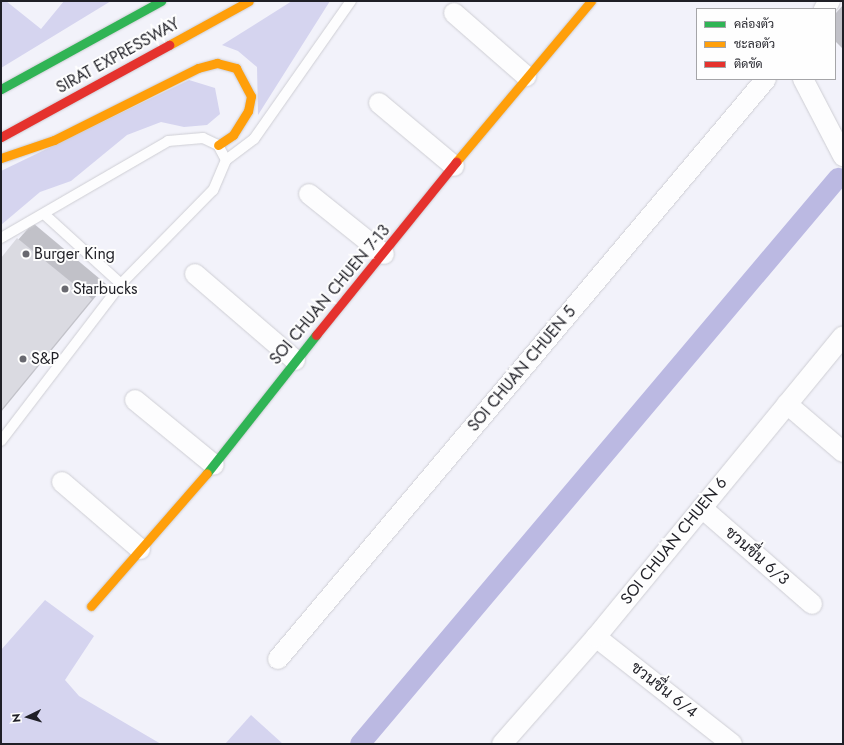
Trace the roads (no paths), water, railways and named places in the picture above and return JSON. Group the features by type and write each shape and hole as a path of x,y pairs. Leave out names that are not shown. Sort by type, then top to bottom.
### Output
{"main road":[{"name":"SIRAT EXPRESSWAY","path":"1,89 161,1"},
{"name":"SIRAT EXPRESSWAY","path":"1,137 249,1"},
{"name":"SOI CHUAN CHUEN 7-13","path":"91,606 214,465 295,360 384,254 526,76 591,1"},
{"path":"1,158 54,140 198,68 217,63 236,68 251,96 248,111 233,135 218,145"}],"street":[{"path":"454,13 526,76"},
{"name":"SOI CHUAN CHUEN 5","path":"278,659 765,80"},
{"path":"803,80 843,156"},
{"path":"379,103 454,166"},
{"path":"310,194 384,254"},
{"path":"195,274 295,360"},
{"name":"SOI CHUAN CHUEN 6","path":"511,741 843,336"},
{"path":"135,400 214,465"},
{"path":"787,404 843,452"},
{"path":"62,482 140,549"},
{"name":"ชวนชื่น 6/3","path":"702,508 812,604"},
{"name":"ชวนชื่น 6/4","path":"596,637 726,742"}],"lane":[{"path":"1,441 121,284 213,190 226,160 254,139 351,1"},
{"path":"1,238 44,214 111,171 168,141 203,138 218,145 226,160"},
{"path":"44,214 121,284"}],"waterway":[{"path":"360,744 838,178"}],"place":[{"name":"Burger King","path":"26,254"},
{"name":"Starbucks","path":"65,289"},
{"name":"S&P","path":"23,359"}]}
